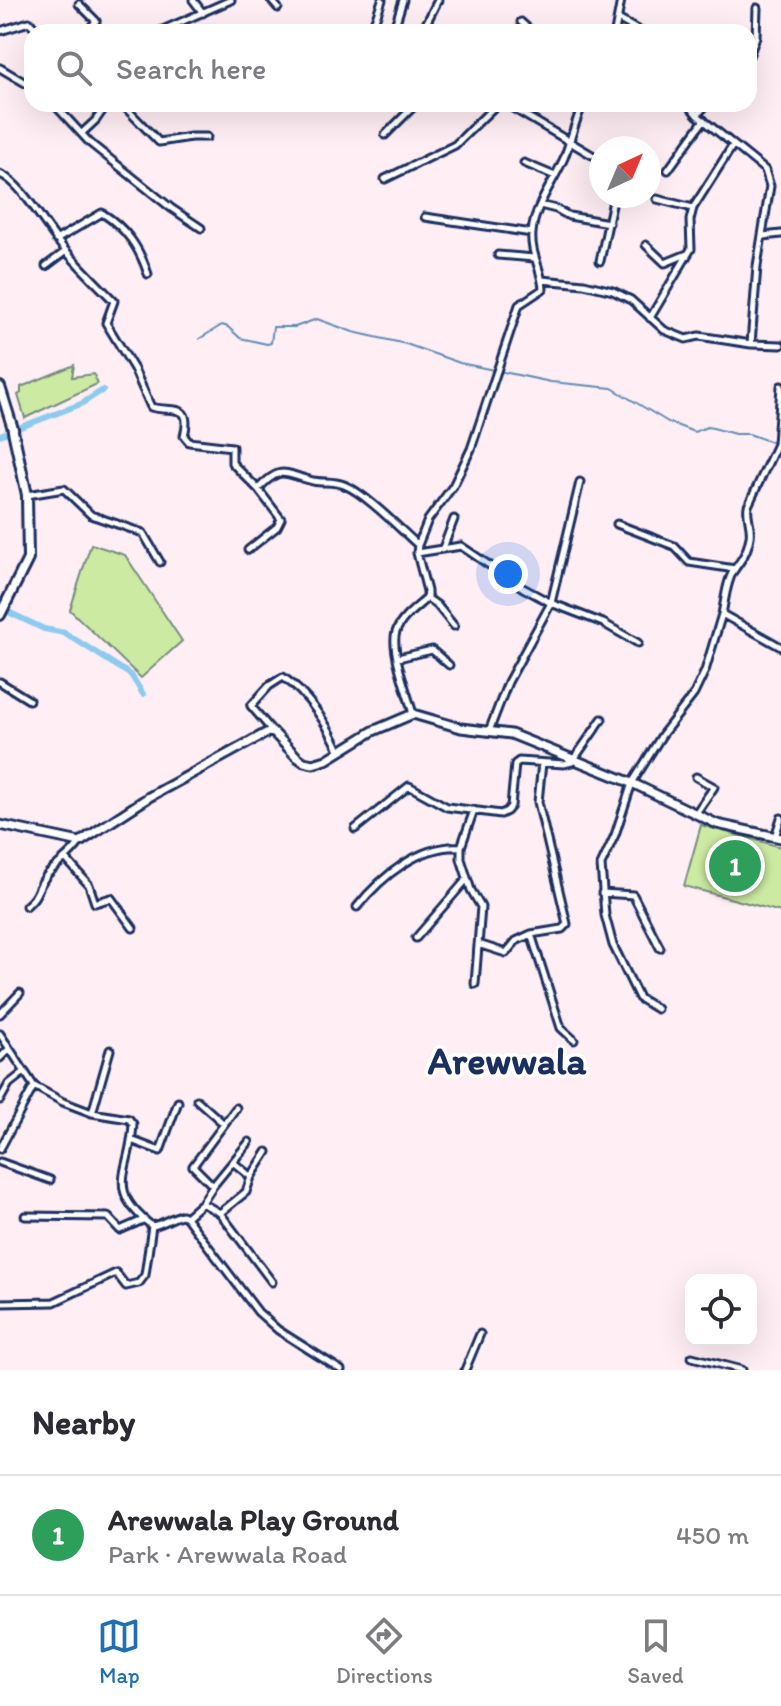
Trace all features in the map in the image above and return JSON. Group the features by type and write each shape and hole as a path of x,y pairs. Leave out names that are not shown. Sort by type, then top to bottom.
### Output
{"main road":[{"path":"0,387 27,495 28,559 2,611"}],"street":[{"path":"193,0 203,13"},
{"path":"177,24 231,0"},
{"path":"271,0 278,8"},
{"path":"375,24 382,0"},
{"path":"393,24 403,0"},
{"path":"426,24 438,0"},
{"path":"617,24 621,0"},
{"path":"79,4 96,21 94,24"},
{"path":"756,24 757,8"},
{"path":"618,19 627,24"},
{"path":"0,31 31,24"},
{"path":"0,68 24,82"},
{"path":"62,112 90,143 201,228"},
{"path":"82,133 102,112"},
{"path":"130,112 159,142 207,137"},
{"path":"385,135 408,112"},
{"path":"385,179 455,145 489,112"},
{"path":"519,112 589,153"},
{"path":"413,714 394,635 400,623 427,598 418,545 428,520 453,486 471,449 500,370 519,305 543,289 534,258 532,233 540,205 580,112"},
{"path":"695,112 765,170 769,178 757,266 751,344"},
{"path":"697,115 700,112"},
{"path":"668,170 704,120"},
{"path":"650,318 691,249 690,220 693,208 733,145"},
{"path":"524,163 555,176"},
{"path":"0,174 20,191 56,240 114,301 106,323 134,369 151,407 172,408 183,414 187,419 184,436 189,442 232,447 232,463 258,489 281,519 277,527 248,550"},
{"path":"661,200 693,208"},
{"path":"540,205 569,216 609,223"},
{"path":"600,261 612,208"},
{"path":"56,240 102,213 129,233 148,274"},
{"path":"425,217 532,233"},
{"path":"763,236 781,234"},
{"path":"646,245 665,263 688,254"},
{"path":"46,266 66,251"},
{"path":"498,255 534,258"},
{"path":"542,280 584,284 613,291 631,300 664,330 686,339 699,336 781,345"},
{"path":"657,1009 639,998 613,945 602,893 603,858 615,835 632,783 662,735 694,694 705,671 735,569 744,560 751,535 748,506 777,444 781,386"},
{"path":"258,489 271,475 283,471 316,482 333,481 349,487 418,545"},
{"path":"489,731 508,682 551,603 580,482"},
{"path":"27,495 64,489 91,515 143,533 160,562"},
{"path":"443,548 454,519"},
{"path":"617,524 674,546 689,562 735,569"},
{"path":"417,553 461,546 523,588 551,603 603,623 638,643"},
{"path":"427,598 454,626"},
{"path":"722,614 781,647"},
{"path":"398,658 432,650 449,665"},
{"path":"340,752 310,704 283,677 269,686 251,706 304,762 321,762 340,752 373,731 413,714 461,728 518,735 632,783 717,824 778,837 781,818"},
{"path":"0,682 29,700"},
{"path":"355,829 409,786 447,807 501,814 511,806 515,764 519,761 564,764 575,759 602,719"},
{"path":"26,906 36,897 44,877 67,860 80,842 149,797 268,732 274,733"},
{"path":"478,944 506,953 516,941 531,934 562,929 567,924 538,802 542,763"},
{"path":"695,814 714,787 696,777"},
{"path":"474,810 461,847 461,859 481,907 475,984"},
{"path":"0,825 80,842"},
{"path":"357,907 388,875 425,853 448,846 461,847"},
{"path":"67,860 89,885 95,903 111,898 133,928"},
{"path":"416,938 468,879"},
{"path":"602,893 633,895 660,948"},
{"path":"531,934 561,1028 574,1040"},
{"path":"0,1014 20,993"},
{"path":"0,1034 34,1086 92,1113 129,1119 133,1124 124,1170 123,1194 143,1220 152,1226 163,1224 175,1216 186,1217 258,1312 278,1330 341,1370"},
{"path":"0,1058 9,1049"},
{"path":"92,1113 110,1050"},
{"path":"0,1100 9,1084 23,1073"},
{"path":"0,1149 34,1086"},
{"path":"197,1100 224,1124"},
{"path":"131,1140 160,1151 178,1102"},
{"path":"213,1186 193,1166 236,1108"},
{"path":"186,1217 202,1203 249,1142"},
{"path":"220,1213 246,1192 251,1177 267,1152"},
{"path":"0,1162 50,1180"},
{"path":"233,1162 251,1177"},
{"path":"202,1203 220,1213 272,1282"},
{"path":"25,1216 108,1217 120,1230 143,1220"},
{"path":"0,1303 54,1302 116,1273 126,1286 139,1283 145,1275 152,1226"},
{"path":"465,1370 480,1334"},
{"path":"692,1357 742,1370"}],"green space":[{"path":"74,365 72,377 94,374 97,384 25,418 18,395 21,387"},
{"path":"91,544 125,555 182,641 141,678 70,610"},
{"path":"701,825 781,847 781,912 684,886"}],"waterway":[{"path":"199,339 222,325 240,338 267,344 271,343 273,327 295,327 317,319 460,363 551,382 612,388 668,422 694,432 707,427 749,434 774,443"},
{"path":"0,435 81,404 103,390"},
{"path":"0,608 44,629 65,633 131,675 143,694"}],"place":[{"name":"Arewwala Play Ground","path":"735,866"}],"district":[{"name":"Arewwala","path":"507,1061"}]}
